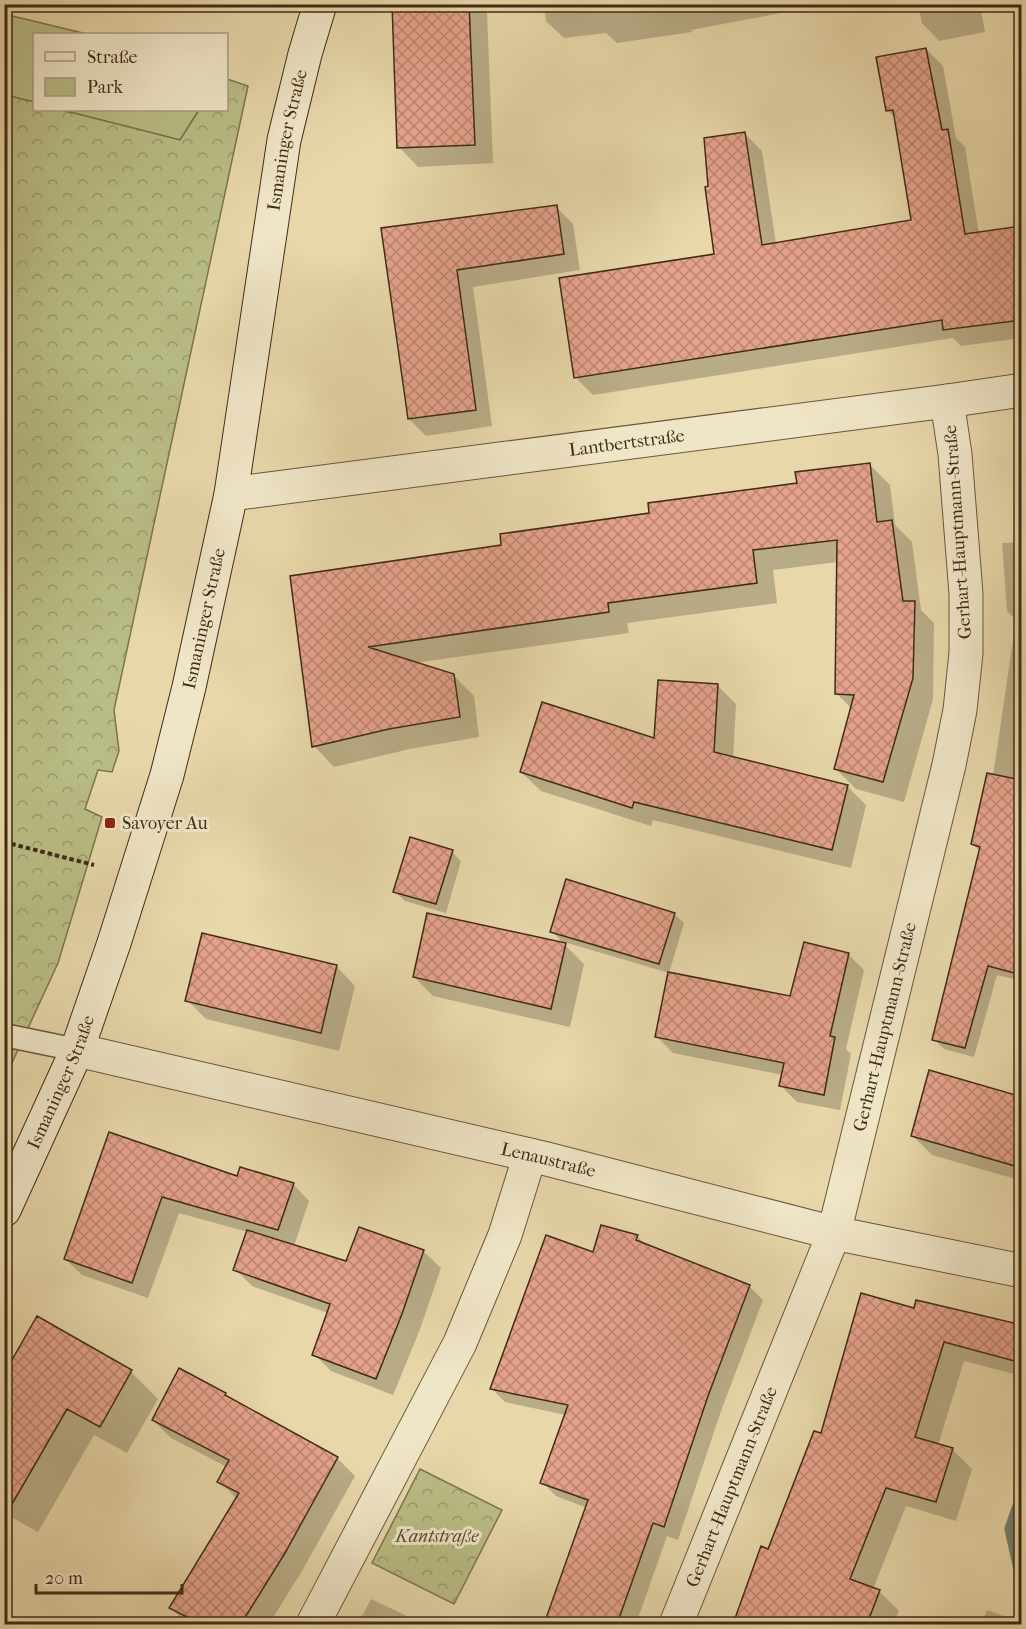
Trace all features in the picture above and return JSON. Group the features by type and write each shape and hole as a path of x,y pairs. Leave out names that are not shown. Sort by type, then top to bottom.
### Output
{"street":[{"name":"Ismaninger Straße","path":"4,1210 77,1050 114,943 167,775 189,687 231,494 284,140 320,4"},
{"name":"Lantbertstraße","path":"231,494 1022,390"},
{"name":"Gerhart-Hauptmann-Straße","path":"676,1624 834,1233 943,788 960,710 966,653 966,594 947,401"},
{"name":"Lenaustraße","path":"77,1050 530,1155 834,1233 1022,1271"},
{"path":"313,1624 389,1483 460,1343 505,1235 530,1155"}],"lane":[{"path":"4,1035 77,1050"}],"path":[{"path":"4,842 98,866"}],"green space":[{"path":"4,14 83,33 33,33 33,102 5,95"},
{"path":"228,79 248,86 114,710 119,751 112,772 98,770 85,809 102,817 58,963 5,1078 5,95 33,102 33,111 66,111 180,140 198,111 228,111"},
{"path":"66,111 198,111 180,140"},
{"name":"Kantstraße","path":"420,1469 502,1510 454,1604 372,1563"}],"building":[{"path":"392,4 469,4 475,145 397,148"},
{"path":"926,48 942,130 948,129 965,234 1022,226 1022,320 943,330 942,320 574,378 559,278 714,254 705,187 708,186 704,138 745,132 762,245 911,220 893,110 886,111 876,57"},
{"path":"557,205 564,254 457,270 476,410 408,419 381,228"},
{"path":"870,463 877,522 892,520 903,601 915,601 913,678 883,782 834,769 854,695 835,694 837,540 753,550 757,583 608,603 609,612 368,647 454,674 460,717 389,729 312,747 290,576 501,545 500,534 649,513 648,503 797,483 795,472"},
{"path":"658,680 718,684 714,752 848,785 832,850 634,802 632,808 520,772 542,702 654,738"},
{"path":"987,773 1022,780 1022,975 988,966 965,1048 932,1040 980,847 971,844"},
{"path":"410,837 453,850 436,904 393,892"},
{"path":"566,879 675,913 659,964 550,932"},
{"path":"427,913 566,943 551,1009 413,977"},
{"path":"202,933 337,965 321,1033 185,1001"},
{"path":"804,942 849,953 830,1036 835,1037 824,1095 779,1086 784,1063 655,1037 668,972 790,996"},
{"path":"929,1070 1022,1097 1022,1168 911,1136"},
{"path":"109,1132 237,1176 240,1167 294,1183 278,1230 162,1197 132,1283 64,1259"},
{"path":"601,1225 638,1235 636,1240 750,1285 708,1396 664,1527 653,1523 617,1624 544,1624 588,1500 540,1483 568,1405 490,1389 546,1235 593,1252"},
{"path":"359,1227 424,1250 376,1379 312,1355 330,1304 233,1270 247,1230 346,1261"},
{"path":"861,1293 914,1308 916,1300 1022,1325 1022,1363 944,1342 915,1437 953,1448 936,1502 886,1488 850,1579 880,1590 867,1624 733,1624 761,1546 768,1549 814,1431 821,1433"},
{"path":"37,1316 132,1370 100,1427 67,1409 4,1518 4,1374"},
{"path":"179,1368 338,1457 285,1553 241,1624 201,1624 169,1608 239,1493 217,1482 229,1460 152,1420"}],"waterway":[{"path":"1022,1500 1012,1529 1022,1574"}],"place":[{"name":"Savoyer Au","path":"110,823"}]}
